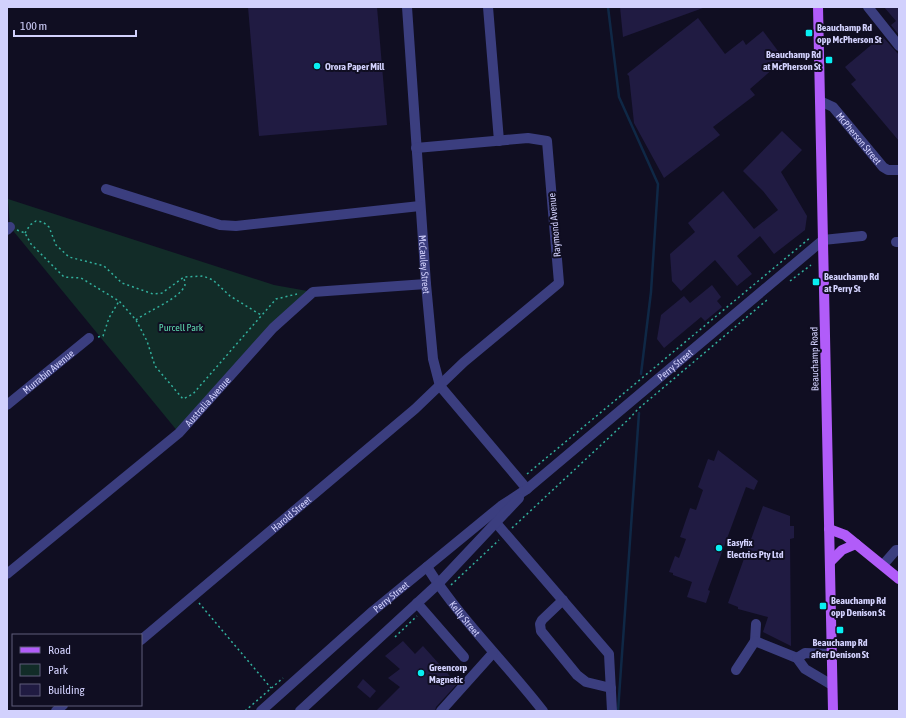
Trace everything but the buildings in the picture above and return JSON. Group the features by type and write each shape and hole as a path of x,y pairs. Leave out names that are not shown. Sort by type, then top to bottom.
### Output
{"main road":[{"name":"Beauchamp Road","path":"818,7 833,711"},
{"path":"829,529 845,535 899,579"},
{"path":"830,562 842,550 856,544"}],"street":[{"name":"McCauley Street","path":"407,7 420,206 433,360 440,386 527,489"},
{"path":"488,7 499,141"},
{"path":"868,7 899,46"},
{"name":"McPherson Street","path":"820,101 833,108 883,167 888,170 899,170"},
{"name":"Raymond Avenue","path":"416,148 528,138 547,141 559,283 464,362 440,386"},
{"path":"106,189 220,225 236,226 420,206"},
{"path":"823,240 862,236"},
{"name":"Perry Street","path":"261,711 373,611 501,506 527,489 823,240"},
{"name":"Australia Avenue","path":"7,574 179,433 273,328 313,292 426,284"},
{"name":"Murrabin Avenue","path":"7,405 90,338"},
{"name":"Harold Street","path":"142,639 415,409 440,386"},
{"name":"Perry Street","path":"300,711 441,588 527,489"},
{"path":"497,524 609,654 612,711"},
{"path":"882,565 896,550 899,550"},
{"name":"Kelly Street","path":"427,566 441,588 493,653 543,711"},
{"path":"563,600 542,620 540,624 541,631 577,675 586,682 611,688"},
{"path":"420,607 464,657"},
{"path":"736,670 755,641 756,624"},
{"path":"755,641 797,658 805,669 832,685"},
{"path":"797,658 800,646"},
{"path":"441,711 493,653"},
{"path":"797,658 805,653 832,654"}],"path":[{"path":"25,233 36,221 43,222 49,227 56,245 69,257 104,266 122,283 153,294 162,293 184,277 203,276 213,280 230,296 262,315"},
{"path":"9,229 25,233 31,244 64,277 81,278 119,302 136,320 147,341 154,366 183,399 193,394 276,299 299,294"},
{"path":"519,480 811,237"},
{"path":"785,285 811,265"},
{"path":"136,320 148,311 177,296 183,291 185,285 184,277"},
{"path":"441,588 506,534 625,423 638,409 773,295"},
{"path":"90,338 103,336 109,318 119,302"},
{"path":"193,596 271,688"},
{"path":"394,638 420,607"},
{"path":"245,711 283,678"}],"green space":[{"name":"Purcell Park","path":"8,199 274,285 313,292 179,433 10,227"}],"waterway":[{"path":"608,7 619,97 658,184 651,292 641,374"},
{"path":"618,711 639,413"}],"place":[{"name":"Beauchamp Rd opp McPherson St","path":"809,33"},
{"name":"Beauchamp Rd at McPherson St","path":"829,60"},
{"name":"Orora Paper Mill","path":"317,66"},
{"name":"Beauchamp Rd at Perry St","path":"816,282"},
{"name":"Easyfix Electrics Pty Ltd","path":"719,548"},
{"name":"Beauchamp Rd opp Denison St","path":"823,606"},
{"name":"Beauchamp Rd after Denison St","path":"840,630"},
{"name":"Greencorp Magnetic","path":"421,673"}]}
